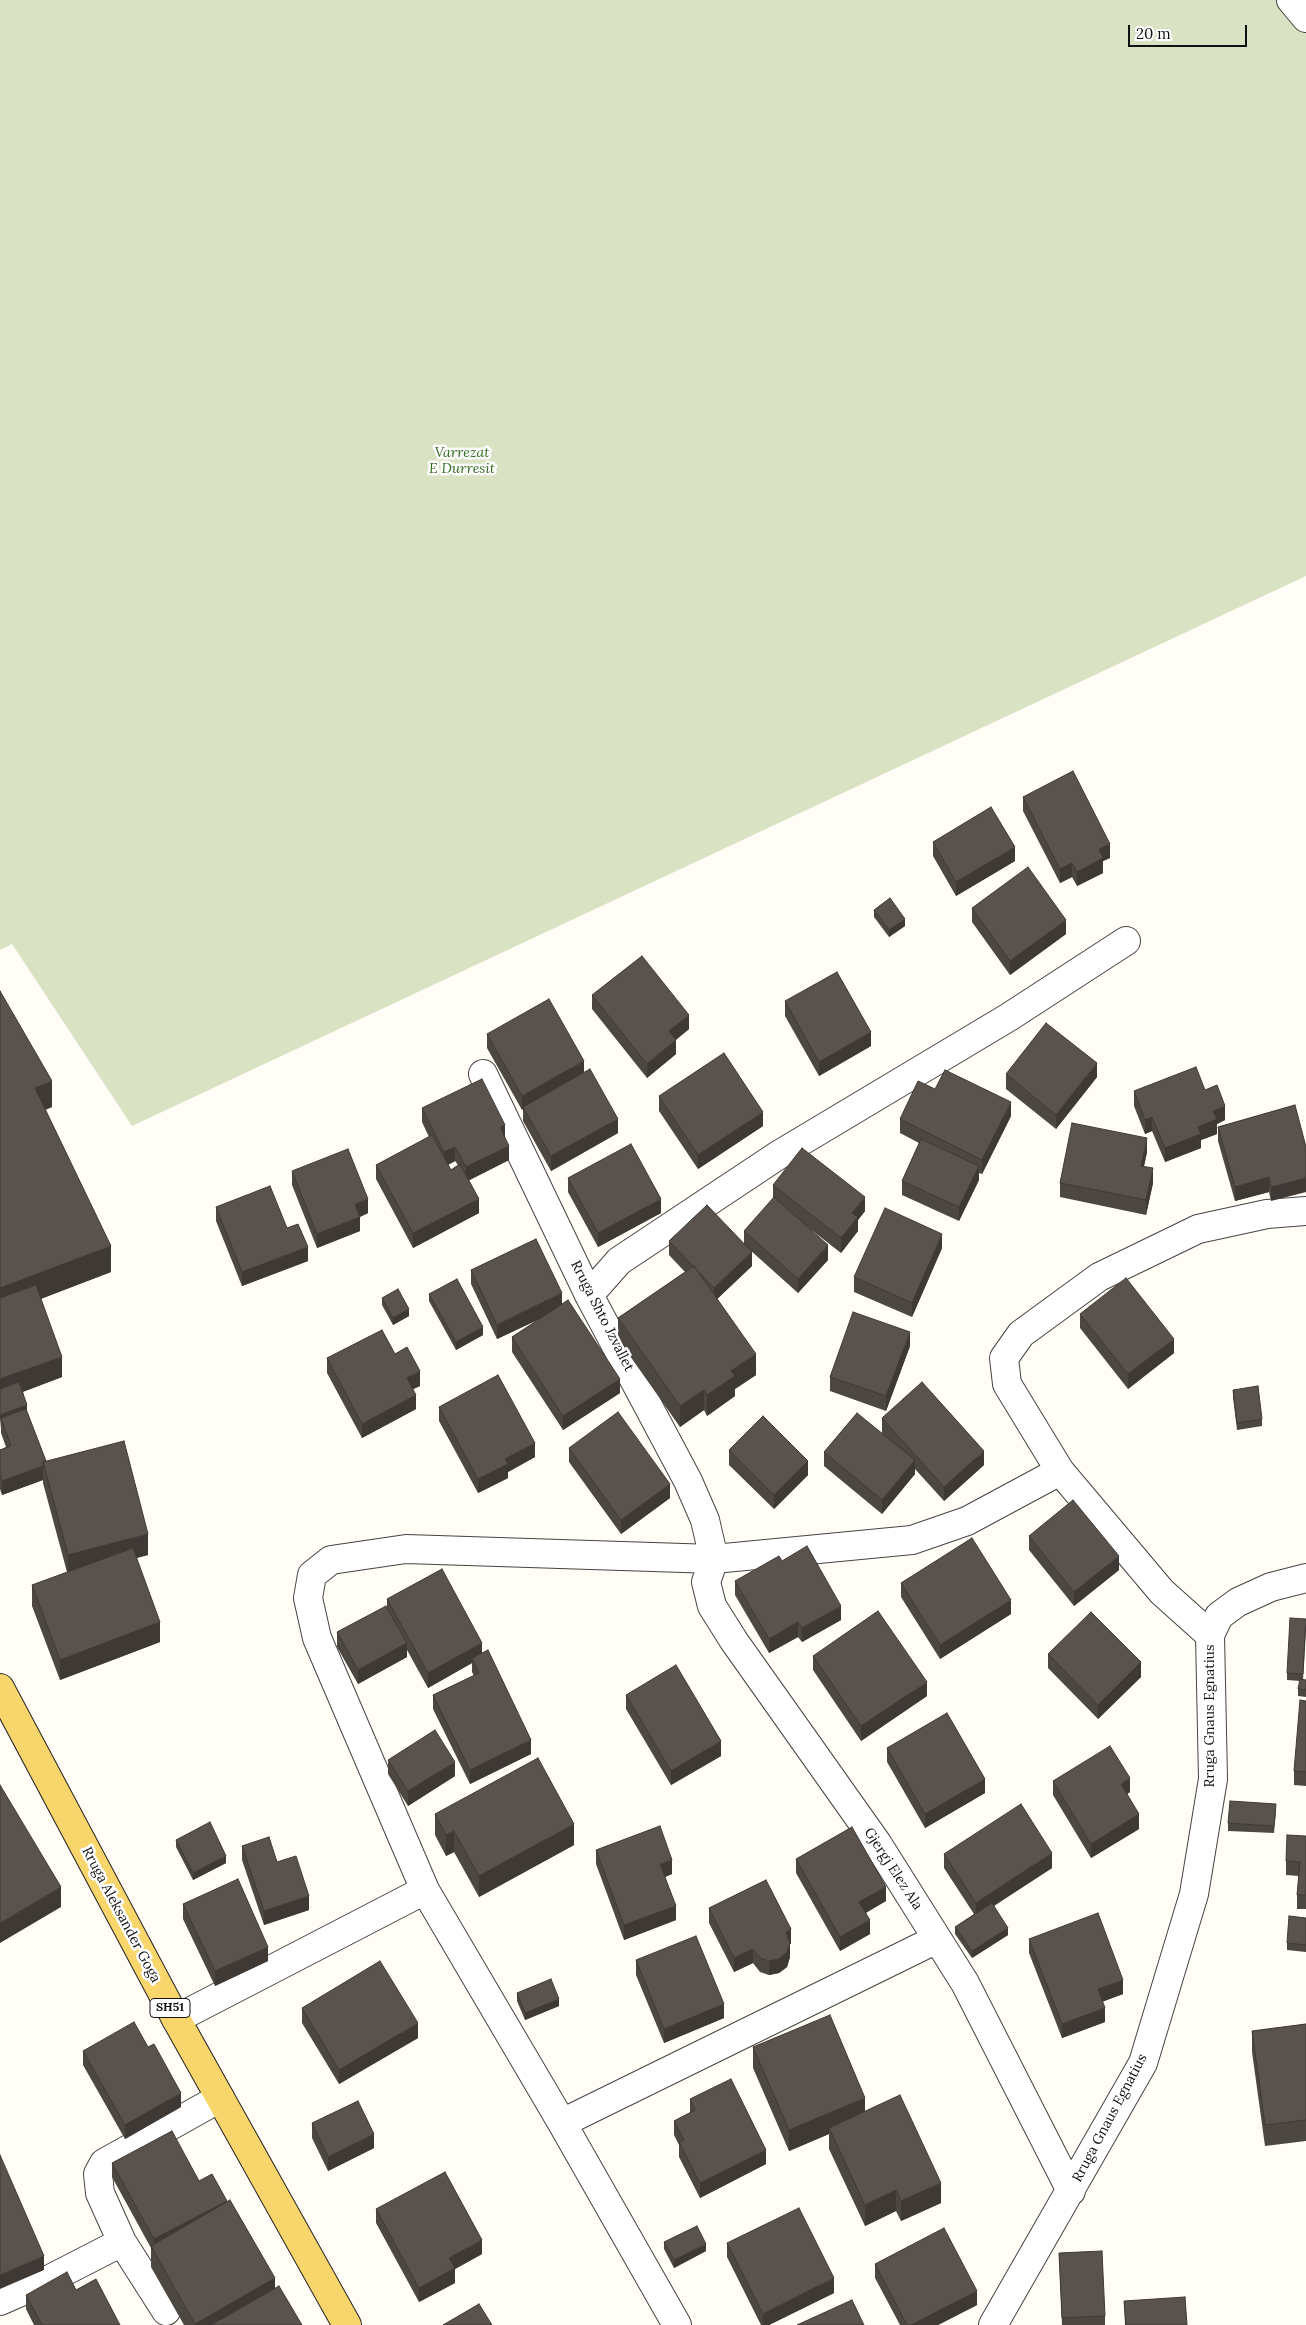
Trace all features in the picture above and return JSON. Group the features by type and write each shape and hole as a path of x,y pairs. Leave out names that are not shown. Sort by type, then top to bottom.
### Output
{"main road":[{"name":"Rruga Aleksander Goga","path":"0,1688 176,2019 347,2325"}],"street":[{"path":"1291,0 1306,18"},
{"path":"589,1295 619,1261 780,1154 1009,1016 1126,942"},
{"name":"Rruga Shto Jzvallet","path":"483,1074 589,1295 688,1481 705,1520 714,1559"},
{"name":"Rruga Gnaus Egnatius","path":"992,2325 1071,2191 1143,2063 1194,1894 1213,1779 1210,1635 1162,1592 1060,1471 1007,1384 1004,1358 1020,1334 1099,1277 1198,1229 1267,1214 1306,1211"},
{"path":"677,2325 562,2123 425,1890 317,1638 308,1598 312,1575 331,1560 406,1549 714,1559 912,1540 967,1522 1060,1471"},
{"name":"Gjergj Elez Ala","path":"714,1559 706,1582 712,1606 740,1649 877,1843 965,1983 1071,2191"},
{"path":"1210,1635 1219,1616 1238,1602 1271,1587 1306,1578"},
{"path":"176,2019 425,1890"},
{"path":"562,2123 937,1939"},
{"path":"166,2311 122,2242 100,2193 98,2174 104,2164 220,2098"},
{"path":"0,2301 46,2281 122,2242"}],"green space":[{"name":"Varrezat E Durresit","path":"0,0 1306,0 1306,576 132,1126 12,944 0,950"}],"building":[{"path":"1073,771 1110,844 1099,849 1103,858 1077,872 1072,863 1060,869 1023,797"},
{"path":"991,807 1015,847 956,882 933,842"},
{"path":"1028,867 1066,920 1010,961 972,908"},
{"path":"890,898 905,919 889,930 874,910"},
{"path":"642,956 689,1015 669,1031 676,1040 647,1064 592,995"},
{"path":"837,972 871,1032 819,1062 785,1001"},
{"path":"0,991 52,1081 35,1088 111,1246 0,1288"},
{"path":"549,999 584,1061 522,1096 487,1034"},
{"path":"1046,1023 1097,1063 1056,1115 1006,1074"},
{"path":"724,1053 763,1112 698,1155 659,1096"},
{"path":"1196,1067 1205,1090 1217,1085 1225,1106 1213,1111 1217,1119 1198,1127 1201,1134 1165,1148 1152,1117 1145,1120 1134,1091"},
{"path":"590,1069 618,1119 551,1156 523,1107"},
{"path":"945,1070 1011,1102 982,1160 900,1119 918,1081 935,1089"},
{"path":"482,1079 505,1125 500,1127 509,1146 466,1167 455,1147 444,1152 422,1108"},
{"path":"1295,1105 1306,1147 1306,1178 1271,1187 1269,1177 1235,1187 1218,1127"},
{"path":"1072,1123 1147,1138 1141,1166 1153,1168 1146,1200 1060,1183"},
{"path":"432,1135 451,1170 460,1164 479,1199 413,1233 376,1165"},
{"path":"921,1139 979,1166 959,1207 902,1181"},
{"path":"631,1144 661,1199 598,1233 568,1178"},
{"path":"802,1148 865,1197 852,1213 858,1217 841,1238 773,1185"},
{"path":"348,1149 368,1199 355,1204 360,1217 317,1234 292,1171"},
{"path":"270,1186 287,1228 298,1224 308,1247 242,1272 216,1207"},
{"path":"774,1197 828,1245 798,1279 744,1231"},
{"path":"707,1205 752,1252 714,1288 669,1241"},
{"path":"885,1208 942,1234 912,1303 854,1277"},
{"path":"536,1239 562,1293 497,1325 471,1270"},
{"path":"694,1266 756,1354 731,1371 735,1376 707,1395 704,1390 680,1406 618,1318"},
{"path":"1126,1278 1174,1339 1128,1374 1080,1314"},
{"path":"457,1279 483,1327 456,1342 429,1294"},
{"path":"36,1285 62,1357 0,1379 0,1298"},
{"path":"398,1289 409,1309 393,1318 382,1298"},
{"path":"568,1300 620,1379 563,1416 512,1337"},
{"path":"853,1312 910,1332 886,1396 830,1377"},
{"path":"382,1330 395,1354 407,1347 420,1371 407,1378 416,1395 362,1424 327,1358"},
{"path":"498,1375 535,1443 505,1459 508,1464 478,1479 439,1407"},
{"path":"19,1382 27,1405 0,1415 0,1389"},
{"path":"922,1382 984,1451 944,1487 882,1418"},
{"path":"1258,1386 1262,1419 1237,1423 1233,1390"},
{"path":"26,1409 46,1461 43,1462 43,1466 2,1481 0,1475 0,1450 11,1446 1,1418"},
{"path":"618,1412 670,1484 621,1520 569,1448"},
{"path":"857,1413 915,1460 882,1500 824,1452"},
{"path":"763,1416 808,1461 774,1495 729,1450"},
{"path":"124,1441 148,1534 68,1555 43,1462"},
{"path":"1073,1500 1119,1556 1074,1592 1029,1536"},
{"path":"972,1538 1011,1600 940,1645 901,1583"},
{"path":"807,1546 841,1606 802,1628 798,1622 769,1639 735,1581 779,1556 782,1561"},
{"path":"133,1548 160,1622 60,1660 32,1585"},
{"path":"442,1569 482,1643 428,1673 387,1599"},
{"path":"386,1606 407,1643 358,1670 337,1632"},
{"path":"878,1611 927,1682 861,1726 813,1656"},
{"path":"1091,1612 1141,1662 1098,1705 1048,1654"},
{"path":"1290,1618 1306,1619 1303,1674 1287,1673"},
{"path":"488,1650 531,1740 470,1770 433,1695 479,1673 472,1658"},
{"path":"676,1665 721,1741 671,1771 626,1695"},
{"path":"1300,1679 1306,1680 1306,1690 1298,1689"},
{"path":"1300,1700 1306,1701 1306,1772 1294,1771"},
{"path":"947,1713 985,1779 925,1814 887,1748"},
{"path":"435,1730 455,1762 408,1791 388,1760"},
{"path":"1110,1746 1130,1778 1121,1784 1139,1814 1091,1844 1053,1781"},
{"path":"538,1758 574,1824 479,1876 454,1831 446,1835 435,1814"},
{"path":"0,1785 61,1887 0,1923"},
{"path":"1230,1801 1276,1804 1274,1826 1228,1823"},
{"path":"1021,1804 1052,1853 976,1903 944,1854"},
{"path":"210,1822 226,1856 193,1873 176,1840"},
{"path":"660,1826 672,1860 660,1864 676,1906 624,1925 596,1850"},
{"path":"852,1827 886,1887 859,1902 870,1920 840,1937 796,1859"},
{"path":"1287,1835 1306,1836 1306,1895 1297,1895 1300,1862 1286,1861"},
{"path":"269,1837 277,1862 296,1856 309,1896 264,1911 242,1846"},
{"path":"238,1879 268,1947 215,1971 183,1904"},
{"path":"766,1880 791,1929 786,1932 790,1943 787,1952 779,1959 769,1961 760,1958 753,1949 734,1958 709,1908"},
{"path":"992,1903 1008,1928 972,1951 955,1927"},
{"path":"1098,1913 1123,1980 1098,1989 1105,2008 1062,2024 1029,1939"},
{"path":"1289,1916 1306,1918 1306,1945 1287,1943"},
{"path":"696,1936 724,2004 664,2029 636,1960"},
{"path":"380,1961 418,2023 339,2070 302,2008"},
{"path":"551,1979 559,1999 525,2013 517,1993"},
{"path":"830,2015 865,2098 789,2130 753,2047"},
{"path":"134,2022 148,2047 154,2044 181,2093 125,2125 83,2051"},
{"path":"1306,2024 1306,2120 1265,2125 1252,2031"},
{"path":"731,2079 766,2150 700,2183 679,2142 684,2140 674,2121 695,2110 690,2099"},
{"path":"900,2095 941,2183 901,2201 896,2190 865,2205 829,2128"},
{"path":"358,2101 374,2134 328,2157 312,2123"},
{"path":"172,2131 199,2181 212,2174 227,2201 154,2239 112,2163"},
{"path":"0,2155 44,2256 0,2275"},
{"path":"445,2172 482,2240 449,2258 455,2268 419,2288 376,2209"},
{"path":"230,2200 275,2278 195,2324 151,2246"},
{"path":"799,2208 834,2278 763,2314 727,2243"},
{"path":"697,2226 706,2244 674,2260 664,2242"},
{"path":"944,2228 977,2291 911,2325 907,2325 875,2264"},
{"path":"1102,2251 1105,2316 1062,2318 1059,2253"},
{"path":"67,2272 76,2290 96,2279 120,2325 42,2325 26,2295"},
{"path":"279,2286 302,2325 211,2325"},
{"path":"1185,2297 1187,2325 1126,2325 1124,2301"},
{"path":"852,2300 864,2325 797,2325"},
{"path":"479,2304 492,2325 443,2325"}]}
